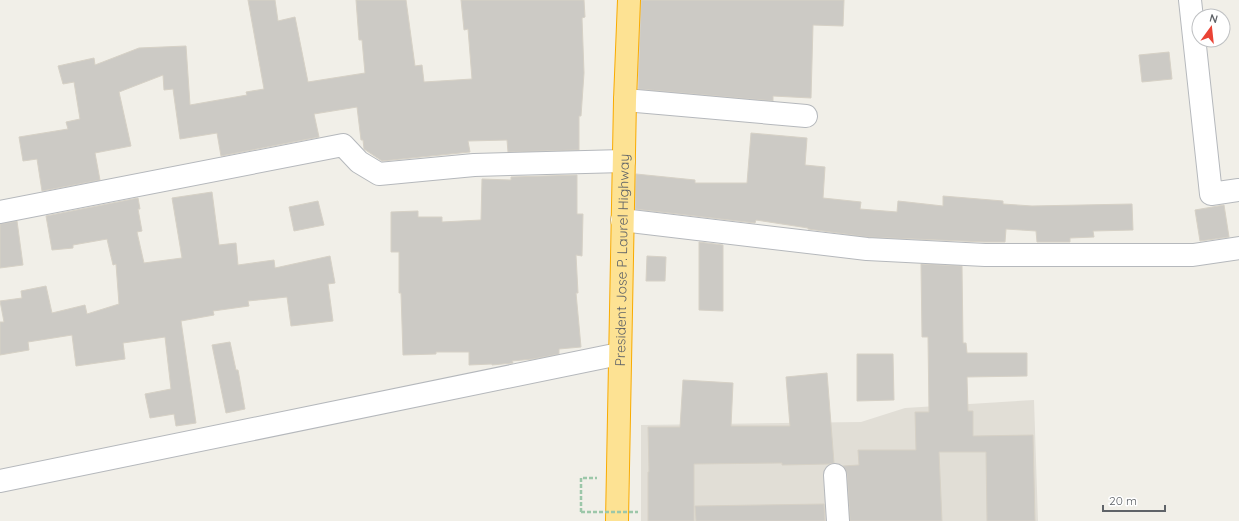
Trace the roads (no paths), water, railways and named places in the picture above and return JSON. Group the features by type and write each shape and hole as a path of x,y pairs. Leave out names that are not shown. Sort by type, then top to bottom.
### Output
{"highway":[{"name":"President Jose P. Laurel Highway","path":"617,521 622,220 629,0"}],"street":[{"path":"1190,0 1211,194 1239,190"},
{"path":"625,100 806,116"},
{"path":"0,212 343,145 359,162 380,174 474,165 624,161"},
{"path":"622,220 867,249 985,256 1193,255 1239,248"},
{"path":"0,481 619,354"},
{"path":"835,475 838,521"}]}
